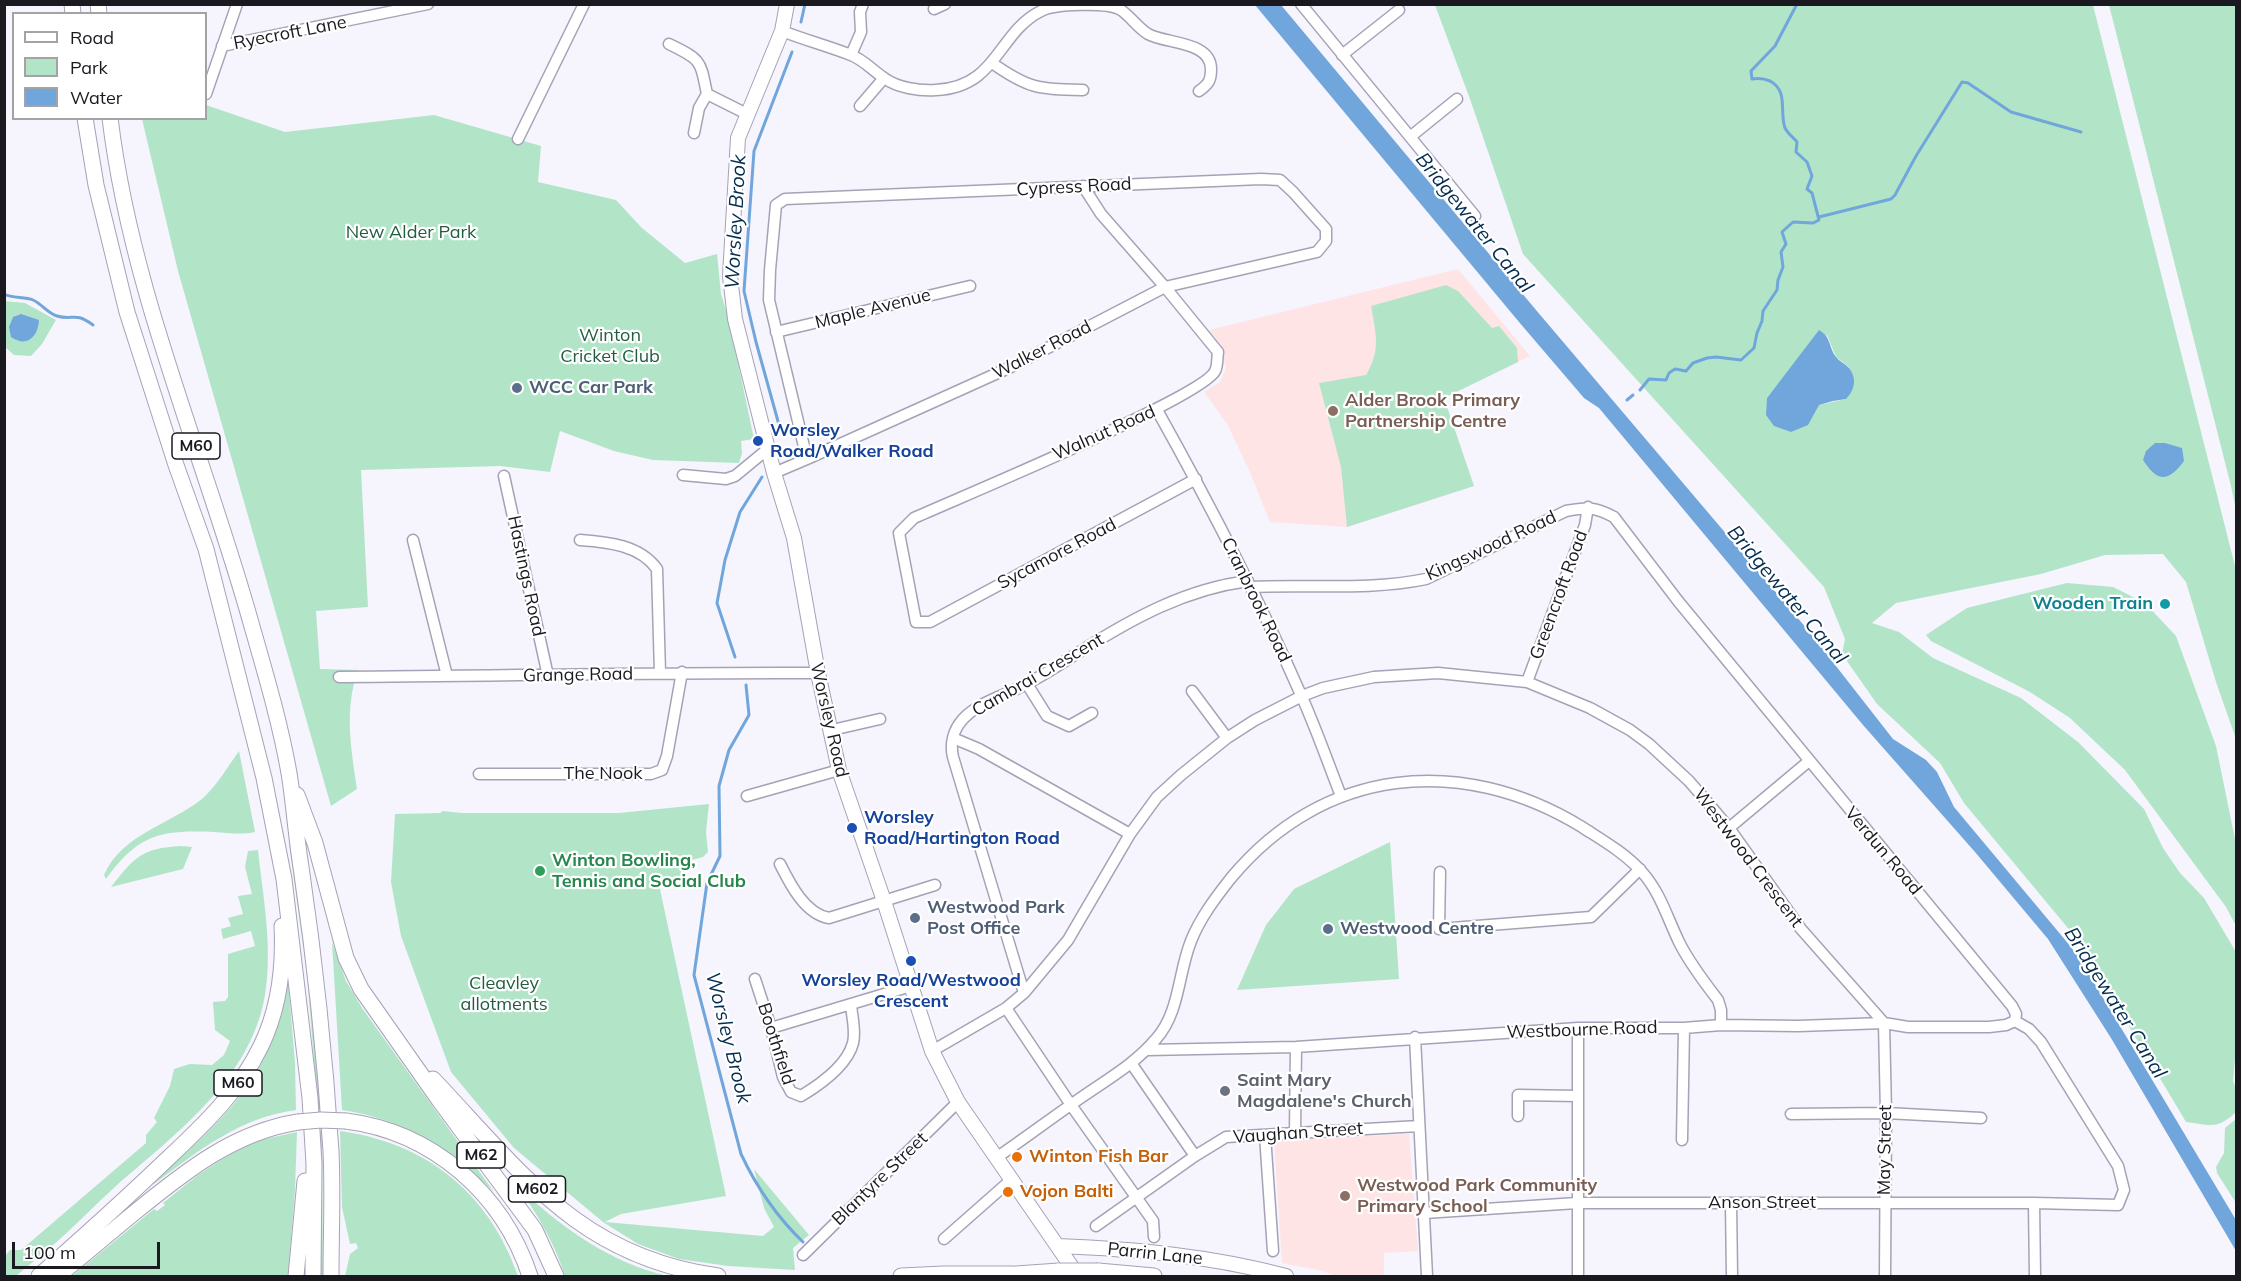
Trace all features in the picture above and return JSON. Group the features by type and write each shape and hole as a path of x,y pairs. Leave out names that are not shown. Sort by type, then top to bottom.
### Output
{"highway":[{"name":"M60","path":"85,120 96,185 121,291 176,465 206,549 264,778 284,879 310,1098 314,1164 313,1276"},
{"name":"M60","path":"110,120 117,168 138,261 240,585 271,698 288,772 312,939 320,1013 331,1151 331,1276"},
{"name":"M60","path":"288,772 315,843 346,958 361,989 396,1039"},
{"name":"M60","path":"39,1276 204,1124 239,1083 261,1046 274,1013 282,963 281,897 271,815"},
{"name":"M62","path":"396,1039 535,1230 556,1276"},
{"name":"M602","path":"396,1039 529,1182 579,1224 623,1249 651,1261 718,1276"},
{"name":"M60","path":"296,1276 302,1223 310,1098"},
{"path":"58,1276 193,1167 250,1134 266,1128 321,1120 375,1126 409,1138 441,1156 473,1182 497,1209 520,1250 530,1276"},
{"path":"993,1276 1059,1271 1154,1276"},
{"path":"901,1276 1010,1274"}],"main road":[{"name":"Worsley Road","path":"787,4 782,31 738,138 730,276 735,319 774,473 794,538 818,673 839,770 932,1051 958,1102 1078,1276"},
{"name":"Parrin Lane","path":"1058,1246 1152,1251 1223,1262 1286,1276"}],"street":[{"path":"207,91 237,4"},
{"name":"Ryecroft Lane","path":"222,46 428,4"},
{"path":"518,140 584,4"},
{"path":"851,55 861,32 862,4"},
{"path":"934,9 945,4"},
{"path":"1301,4 1475,216"},
{"path":"782,31 867,62 884,78 914,90 938,90 964,85 978,77 1040,7 1073,5 1121,7 1148,34 1166,41 1188,45 1207,56 1211,65 1211,79 1199,91"},
{"path":"1342,55 1400,10"},
{"path":"669,44 699,61 703,68 707,94 699,108 694,133"},
{"path":"992,63 1016,80 1031,87 1083,90"},
{"path":"860,106 884,78"},
{"path":"707,94 747,116"},
{"path":"1410,137 1457,99"},
{"name":"Cypress Road","path":"776,332 769,300 770,270 776,205 785,199 1280,180 1326,229 1326,241 1317,252"},
{"path":"1083,186 1101,214 1165,288"},
{"name":"Walker Road","path":"774,473 1011,367 1165,288 1317,252"},
{"name":"Maple Avenue","path":"776,332 970,286"},
{"name":"Walnut Road","path":"916,622 899,533 914,518 1157,410 1207,380 1215,370 1218,352 1165,288"},
{"path":"776,332 807,459"},
{"name":"Cranbrook Road","path":"1157,410 1196,479 1249,584 1302,696 1341,796"},
{"path":"683,475 726,479 735,476 769,448"},
{"name":"Hastings Road","path":"504,476 548,676"},
{"name":"Sycamore Road","path":"916,622 930,622 1196,479"},
{"name":"Kingswood Road","path":"1249,584 1345,586 1426,579 1566,511 1588,507"},
{"name":"Greencroft Road","path":"1527,682 1585,525 1588,507"},
{"name":"Verdun Road","path":"1588,507 1614,517 1668,589 2012,1006 2016,1014 2015,1021 2029,1029 2041,1042 2118,1166 2124,1190 2118,1205 2101,1204"},
{"path":"414,540 447,676"},
{"path":"580,540 602,541 634,549 650,559 657,569 660,673"},
{"name":"Cambrai Crescent","path":"953,738 961,721 968,714 987,702 1027,684 1144,613 1201,591 1249,584"},
{"name":"Grange Road","path":"339,677 548,676 682,672 818,673"},
{"name":"The Nook","path":"478,774 651,774 662,770 667,756 682,672"},
{"name":"Westwood Crescent","path":"932,1051 1006,1008 1024,993 1068,940 1130,834 1157,797 1181,774 1227,738 1255,720 1302,696 1349,681 1410,674 1449,673 1527,682 1590,708 1630,730 1649,744 1689,781 1730,828 1801,929 1884,1023"},
{"path":"1027,684 1047,717 1069,726 1092,713"},
{"path":"1192,691 1227,738"},
{"path":"832,730 880,719"},
{"path":"1024,993 953,757 951,748 953,738 979,749 1130,834"},
{"path":"1730,828 1809,761"},
{"path":"747,796 839,770"},
{"path":"996,1158 1131,1063 1159,1036 1170,1018 1191,939 1202,918 1226,885 1249,860 1288,824 1341,796 1383,786 1416,780 1449,782 1503,791 1536,802 1599,838 1640,869 1651,883 1689,959 1718,1000 1721,1025"},
{"path":"780,864 810,909 822,917 829,918 934,885"},
{"path":"1440,872 1439,929 1591,917 1640,869"},
{"name":"Boothfield","path":"755,980 771,1028 783,1077 791,1092 801,1096 815,1088 846,1059 853,1042 851,1005"},
{"path":"771,1028 910,986"},
{"path":"1006,1008 1153,1221 1154,1237"},
{"name":"Westbourne Road","path":"1147,1050 1296,1047 1415,1037 1578,1028 1884,1023 1908,1027 1989,1027 2006,1025 2015,1021"},
{"name":"May Street","path":"1884,1023 1885,1276"},
{"path":"1578,1028 1578,1276"},
{"path":"1682,1140 1684,1028"},
{"path":"1415,1037 1427,1276"},
{"path":"1294,1133 1296,1047"},
{"path":"1131,1063 1195,1156"},
{"path":"1518,1116 1518,1095 1578,1096"},
{"name":"Blantyre Street","path":"803,1255 958,1102"},
{"path":"1791,1114 1886,1113 1981,1118"},
{"name":"Vaughan Street","path":"1096,1226 1195,1156 1226,1137 1419,1126"},
{"path":"1265,1135 1273,1251"},
{"path":"944,1239 1012,1179"},
{"name":"Anson Street","path":"1424,1214 1577,1203 2101,1204"},
{"path":"1731,1203 1732,1276"},
{"path":"2034,1203 2035,1276"}],"shaded area":[{"name":"Alder Brook Primary Partnership Centre","path":"1458,269 1530,356 1444,398 1474,486 1347,527 1270,522 1227,424 1204,392 1220,382 1226,368 1221,345 1209,330"},
{"name":"Westwood Park Community Primary School","path":"1409,1134 1418,1251 1384,1253 1384,1276 1335,1276 1323,1271 1282,1263 1274,1140"}],"green space":[{"path":"1435,5 2093,5 2236,570 2236,739 2186,582 2163,554 2105,555 2041,574 1896,603 1872,623 1899,632 1933,658 2021,698 2078,742 2144,809 2163,848 2180,873 2204,898 2236,952 2236,1049 2233,1081 2236,1089 2236,1112 2224,1122 2208,1125 2186,1122 2077,939 1964,803 1940,763 1877,704 1842,654 1845,639 1824,587 1523,254","holes":["1827,335 1836,357 1849,367 1846,399 1819,405 1767,398 1791,368"]},
{"path":"2109,5 2236,5 2236,510 2231,486"},
{"path":"207,105 285,132 434,115 541,146 538,182 616,200 642,228 685,263 717,254 721,294 729,320 754,439 741,441 742,453 739,463 653,460 614,451 560,431 550,472 500,466 361,470 368,607 316,611 320,669 358,670 350,714 357,789 331,806 178,271 142,120 207,120"},
{"path":"1446,285 1458,291 1492,328 1499,326 1517,348 1518,362 1444,398 1474,486 1347,527 1341,467 1319,383 1366,375 1374,358 1376,342 1371,306"},
{"path":"4,301 25,303 56,320 42,344 31,356 14,355 5,347"},
{"path":"2067,583 2113,587 2145,603 2176,636 2216,746 2236,844 2236,926 2226,907 2125,770 2070,718 2030,692 1931,641 1926,635 1967,608"},
{"path":"239,751 255,832 240,834 179,832 152,838 129,852 106,879 104,875 122,849 147,831 202,799 217,783"},
{"name":"Cleavley allotments","path":"709,804 706,832 708,852 703,857 688,861 686,875 658,880 726,1196 621,1214 605,1222 763,1236 774,1227 764,1208 754,1169 809,1235 793,1248 795,1270 728,1266 679,1259 638,1244 603,1222 514,1148 451,1072 401,936 391,882 395,814 441,813 442,811 619,813"},
{"path":"293,842 299,878 322,1109 318,1109 307,975 289,843"},
{"path":"1390,842 1399,979 1237,990 1266,925 1294,889"},
{"path":"192,847 183,869 111,887 140,856 156,849"},
{"path":"258,850 266,922 267,977 257,1025 244,1052 228,1078 187,1124 117,1185 47,1251 16,1276 5,1276 5,1256 10,1250 21,1250 146,1143 146,1135 157,1122 154,1118 170,1086 174,1069 190,1064 212,1065 224,1055 230,1041 215,1030 213,1002 225,1001 228,997 228,954 255,946 251,931 223,939 221,929 231,926 228,918 243,914 238,896 252,894 245,867 248,851"},
{"path":"332,942 346,981 362,1008 494,1192 460,1162 424,1138 385,1121 342,1110"},
{"path":"287,967 295,1063 296,1110 256,1120 238,1128 203,1148 152,1184 223,1117 253,1078 273,1035"},
{"path":"2236,1119 2236,1203 2217,1173 2216,1167 2224,1153 2225,1128"},
{"path":"320,1131 322,1131 323,1276 319,1276"},
{"path":"340,1131 371,1137 400,1147 427,1160 451,1177 472,1197 490,1220 506,1246 518,1276 345,1276 350,1254 358,1248 356,1243 350,1244 342,1207"},
{"path":"297,1132 288,1276 72,1276 154,1209 157,1211 165,1205 163,1203 198,1175 238,1149 260,1140"},
{"path":"526,1194 557,1221 591,1244 628,1263 667,1276 565,1276 553,1244 524,1195"}],"water":[{"path":"1255,5 1281,5 1807,629 1893,739 1926,760 1937,772 1954,807 2071,947 2084,966 2236,1220 2236,1251 2111,1038 2048,939 1863,725 1599,408 1584,398 1519,322"},
{"path":"21,314 39,320 34,336 27,341 11,337 9,327 13,317"},
{"path":"1819,330 1828,339 1836,357 1847,366 1853,375 1852,392 1846,399 1819,405 1808,425 1791,432 1774,426 1766,415 1767,398"},
{"path":"2155,443 2165,443 2182,448 2184,461 2168,476 2158,476 2153,473 2143,460 2146,451"}],"waterway":[{"name":"Worsley Brook","path":"801,22 805,4"},
{"path":"1640,390 1649,379 1666,380 1669,373 1675,369 1686,371 1693,363 1707,358 1741,360 1754,348 1763,311 1777,290 1783,267 1781,252 1786,244 1782,232 1793,222 1813,223 1819,220 1812,193 1807,189 1812,176 1807,162 1796,152 1797,142 1789,134 1783,122 1780,90 1770,81 1761,78 1752,79 1751,71 1775,46 1797,4"},
{"name":"Worsley Brook","path":"781,432 744,291 754,151 792,52"},
{"path":"1819,217 1891,199 1962,82 1968,83 2011,112 2081,132"},
{"path":"4,294 33,300 53,315 78,317 93,325"},
{"path":"1627,400 1633,395"},
{"name":"Worsley Brook","path":"735,657 717,603 725,560 740,512 762,477"},
{"name":"Worsley Brook","path":"746,685 749,715 729,750 719,786 720,856 707,883 694,975 741,1154 768,1201 803,1242"}],"place":[{"name":"WCC Car Park","path":"517,388"},
{"name":"Alder Brook Primary Partnership Centre","path":"1333,411"},
{"name":"Worsley Road/Walker Road","path":"758,441"},
{"name":"Wooden Train","path":"2165,604"},
{"name":"Worsley Road/Hartington Road","path":"852,828"},
{"name":"Winton Bowling, Tennis and Social Club","path":"540,871"},
{"name":"Westwood Park Post Office","path":"915,918"},
{"name":"Westwood Centre","path":"1328,929"},
{"name":"Worsley Road/Westwood Crescent","path":"911,961"},
{"name":"Saint Mary Magdalene's Church","path":"1225,1091"},
{"name":"Winton Fish Bar","path":"1017,1157"},
{"name":"Vojon Balti","path":"1008,1192"},
{"name":"Westwood Park Community Primary School","path":"1345,1196"}],"water label":[{"name":"Bridgewater Canal","path":"1474,223"},
{"name":"Bridgewater Canal","path":"1787,595"},
{"name":"Bridgewater Canal","path":"2115,1003"}],"park label":[{"name":"New Alder Park","path":"411,233"},
{"name":"Winton Cricket Club","path":"610,346"}]}
